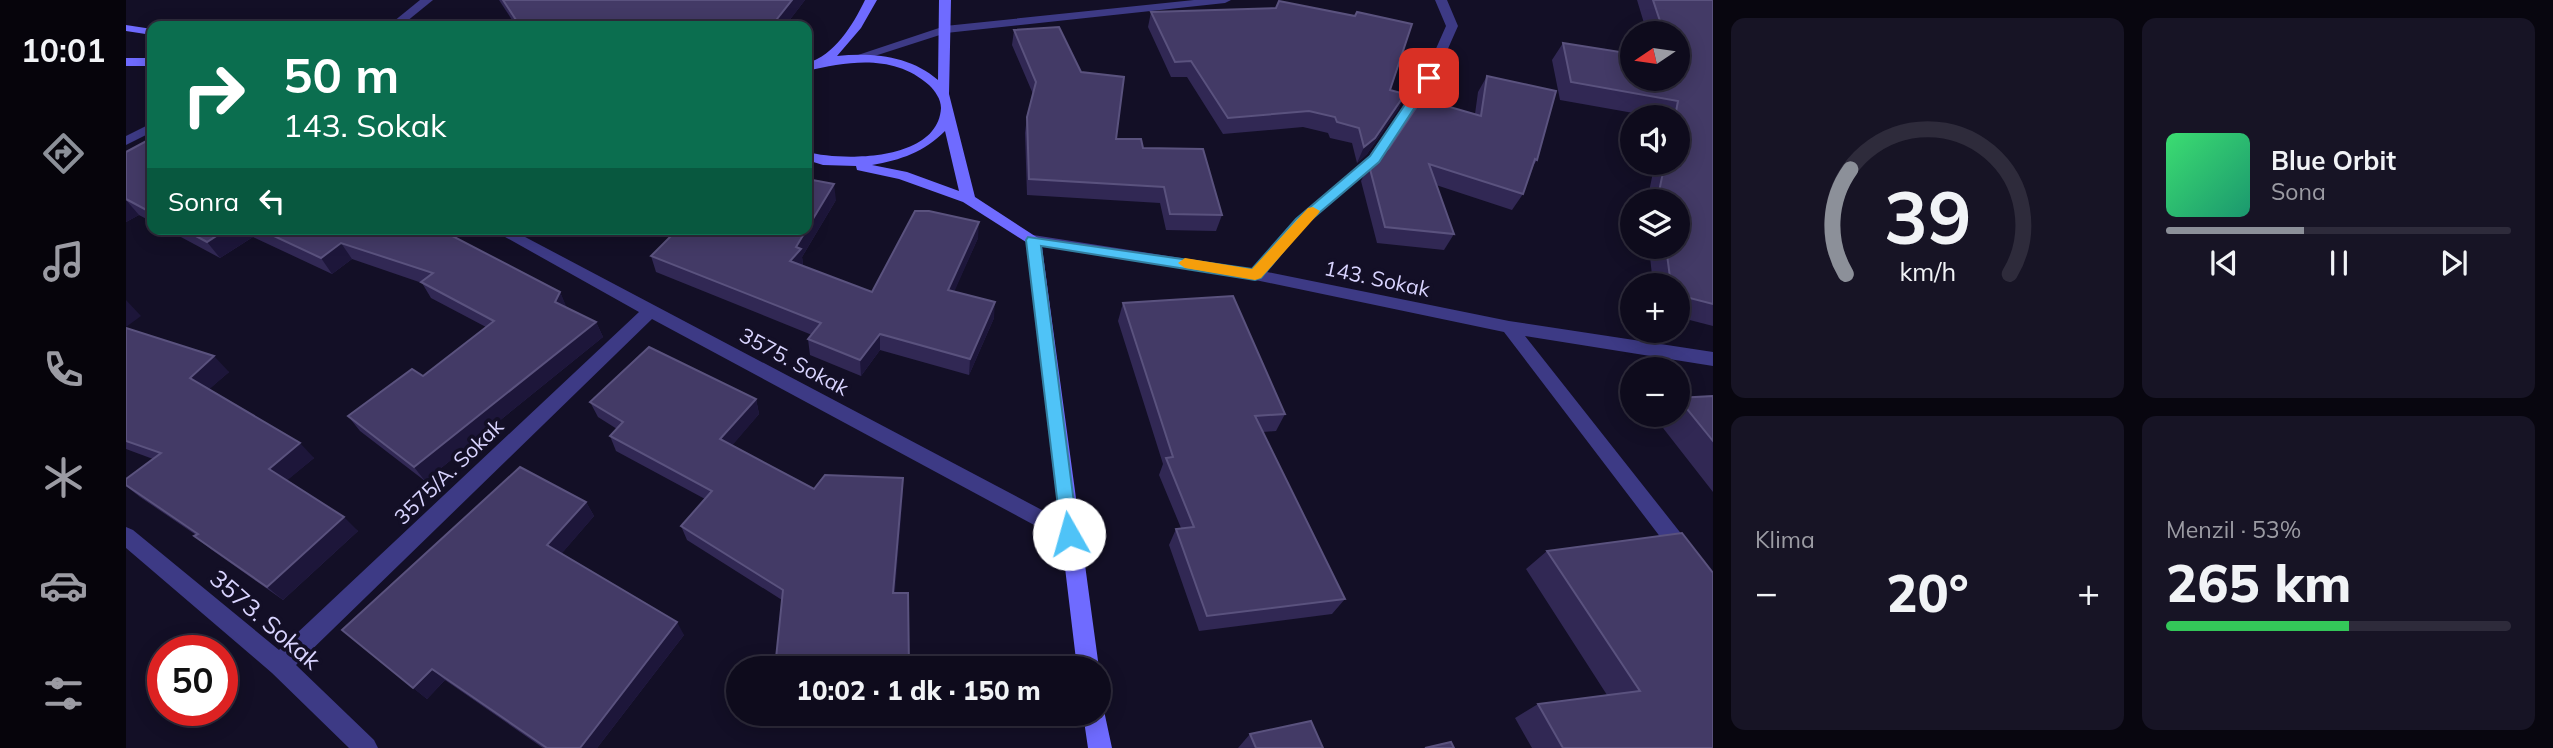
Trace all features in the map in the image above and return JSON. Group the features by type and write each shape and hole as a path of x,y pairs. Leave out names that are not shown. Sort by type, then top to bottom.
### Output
{"main road":[{"path":"825,61 846,43 863,18 871,0"},
{"path":"945,0 943,93 968,199"},
{"path":"126,28 147,31"},
{"path":"812,65 855,58 884,60 911,67 931,79 943,93"},
{"path":"126,62 147,62"},
{"path":"842,163 873,161 902,154 926,142 941,127 947,110"},
{"path":"812,157 902,175 968,199 1033,240 1086,656"},
{"path":"1097,726 1100,748"}],"street":[{"path":"400,21 427,0"},
{"path":"855,58 945,30 1225,0"},
{"path":"1255,275 1301,222 1374,159 1429,78 1451,26 1441,0"},
{"path":"126,141 147,130"},
{"name":"3575. Sokak","path":"509,235 1069,534"},
{"name":"143. Sokak","path":"1033,240 1255,275 1509,327 1713,359"},
{"name":"3575/A. Sokak","path":"281,665 650,311"},
{"path":"1509,327 1713,590"},
{"name":"3573. Sokak","path":"126,536 281,665 366,748"}],"building":[{"path":"503,0 792,0 775,21 517,21"},
{"path":"1653,0 1713,0 1713,304 1690,298 1690,273 1669,273 1668,259 1690,259 1690,189 1660,189 1662,175 1690,175 1690,105 1677,105 1678,101 1622,91 1690,91 1690,21 1660,21"},
{"path":"1279,1 1355,16 1357,12 1412,24 1390,90 1405,94 1375,138 1364,147 1359,128 1337,122 1335,117 1309,111 1228,118 1191,61 1175,62 1151,12 1276,8"},
{"path":"1059,27 1081,72 1124,77 1116,139 1141,139 1143,148 1203,149 1222,215 1170,214 1164,187 1029,179 1027,117 1036,82 1014,30"},
{"path":"1563,43 1620,52 1620,91 1571,82"},
{"path":"1487,76 1556,91 1537,160 1535,159 1523,194 1429,164 1454,234 1385,227 1369,165 1389,148 1422,99 1481,116"},
{"path":"147,141 147,210 126,199 126,152"},
{"path":"812,180 834,184 812,221"},
{"path":"915,211 929,211 979,222 948,290 995,302 970,359 880,334 860,360 808,339 821,323 651,256 672,235 803,235 796,247 801,249 790,261 872,292"},
{"path":"194,235 218,235 207,242"},
{"path":"272,235 451,235 560,292 555,302 596,322 414,467 348,416 412,369 423,376 494,321 421,282 433,273 341,243 321,258"},
{"path":"1233,296 1285,414 1255,416 1345,599 1207,616 1176,529 1194,527 1166,458 1173,457 1123,303"},
{"path":"126,328 214,356 190,378 300,443 269,469 344,517 267,587 194,536 198,534 126,485 126,479 161,453 126,441"},
{"path":"649,347 756,399 720,439 814,489 825,475 903,478 893,593 908,593 909,656 776,656 783,590 681,526 712,491 610,436 623,422 590,402"},
{"path":"1713,396 1713,441 1690,413 1690,397"},
{"path":"520,467 586,502 547,545 677,622 580,748 547,748 432,669 413,688 342,630"},
{"path":"1682,533 1713,573 1713,748 1563,748 1538,704 1640,691 1547,551"},
{"path":"1311,721 1323,748 1256,748 1250,734"},
{"path":"1451,742 1454,748 1425,748"}],"slow traffic":[{"path":"1185,263 1255,275 1313,211"}],"route":[{"path":"1069,534 1033,240 1255,275 1301,222 1374,159 1429,78"}]}
